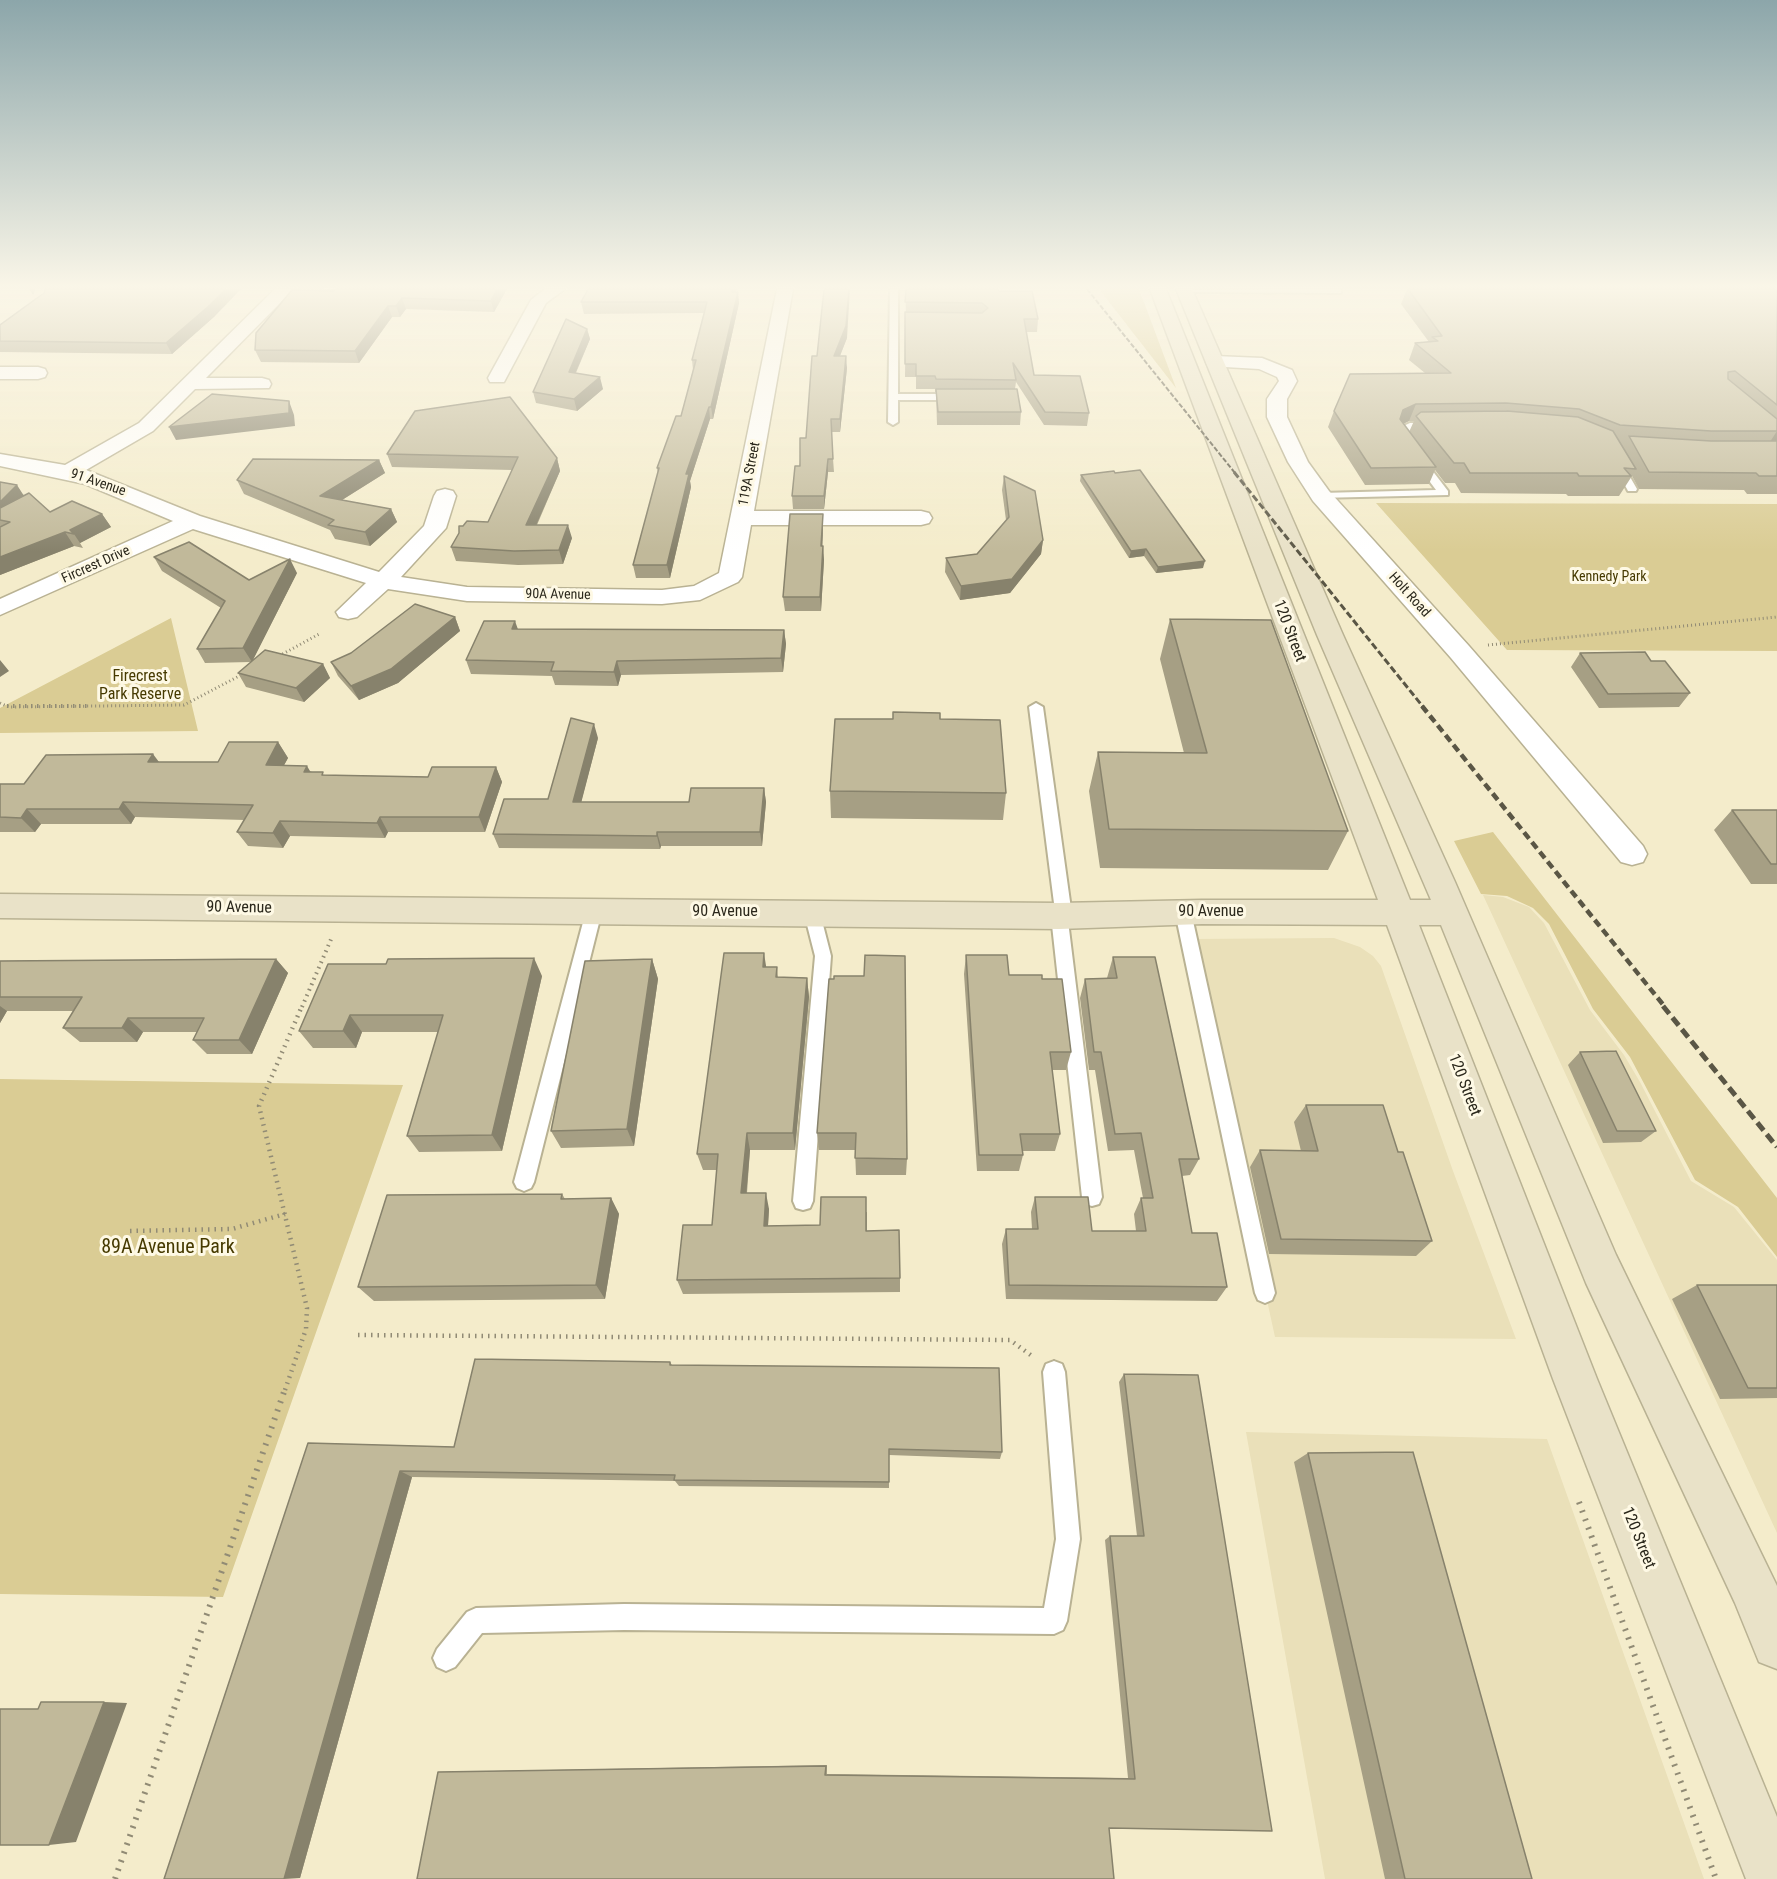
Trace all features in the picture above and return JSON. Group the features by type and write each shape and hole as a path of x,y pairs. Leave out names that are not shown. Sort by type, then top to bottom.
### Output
{"main road":[{"name":"120 Street","path":"1190,377 1399,914 1575,1379 1774,1879"},
{"path":"1221,377 1601,1269 1752,1586 1777,1644"},
{"path":"1274,593 1296,603 1304,617 1330,634"},
{"name":"90 Avenue","path":"0,906 1062,916 1183,912 1451,913"}],"street":[{"path":"68,472 146,427 197,377"},
{"name":"119A Street","path":"730,577 768,377"},
{"name":"Holt Road","path":"1287,377 1287,385 1275,404 1277,417 1298,462 1321,496 1460,652 1632,854"},
{"path":"191,383 262,384"},
{"name":"91 Avenue","path":"0,460 68,472 144,500 192,521"},
{"path":"348,612 383,581 435,528 445,496"},
{"name":"119A Street","path":"741,518 921,518"},
{"name":"90A Avenue","path":"192,521 383,581 467,594 662,597 700,593 730,577"},
{"name":"Fircrest Drive","path":"0,608 192,521"}],"lane":[{"path":"893,377 893,422"},
{"path":"893,397 971,397"},
{"path":"1321,496 1444,493 1400,435 1401,431 1410,426 1443,426"},
{"path":"1613,455 1632,489"},
{"path":"1036,707 1062,916 1092,1197"},
{"path":"524,1182 594,911"},
{"path":"1183,912 1265,1293"},
{"path":"803,1201 823,956 812,913"},
{"path":"446,1658 476,1621 647,1617 1054,1621 1068,1539 1054,1372"}],"path":[{"path":"1487,645 1777,617"},
{"path":"273,659 321,633"},
{"path":"0,703 9,707 184,705 244,674"},
{"path":"115,1879 306,1329 307,1308 259,1106 332,937"},
{"path":"130,1232 232,1229 285,1214"},
{"path":"358,1335 1010,1340 1032,1356"},
{"path":"1579,1502 1716,1879"}],"shaded area":[{"path":"1483,895 1503,897 1529,907 1544,923 1590,1010 1624,1055 1640,1082 1691,1181 1734,1207 1777,1260 1777,1533"},
{"path":"1334,938 1360,947 1373,956 1381,966 1453,1171 1516,1339 1275,1337 1188,939"},
{"path":"1246,1432 1547,1439 1704,1879 1325,1879"}],"green space":[{"path":"1167,377 1172,377 1176,388"},
{"name":"Kennedy Park","path":"1376,503 1777,504 1777,651 1507,650"},
{"name":"Firecrest Park Reserve","path":"171,618 198,731 0,733 0,708"},
{"path":"1493,832 1777,1198 1777,1257 1738,1207 1695,1180 1630,1057 1593,1009 1549,924 1533,908 1507,896 1481,894 1454,841"},
{"name":"89A Avenue Park","path":"0,1079 403,1085 223,1597 0,1594"}],"building":[{"path":"540,377 600,377 574,399 533,392"},
{"path":"692,377 718,377 711,407 709,407 686,474 689,474 667,565 633,565 659,468 657,468 676,416 681,416"},
{"path":"810,377 844,377 840,419 831,419 833,459 828,459 824,496 792,496 795,466 800,466 800,438 806,438"},
{"path":"935,377 1015,377 1016,380 936,379"},
{"path":"1022,377 1080,377 1089,413 1045,412"},
{"path":"1349,377 1728,377 1777,419 1777,431 1711,431 1620,425 1579,409 1506,403 1416,404 1403,410 1400,419 1436,467 1371,468 1334,411"},
{"path":"1742,377 1777,377 1777,405"},
{"path":"936,389 1017,389 1021,412 938,412"},
{"path":"212,394 289,401 289,413 169,427"},
{"path":"510,397 557,458 526,525 568,525 559,550 514,551 451,547 459,533 459,526 463,526 467,521 488,522 518,457 387,454 415,411"},
{"path":"1507,411 1578,417 1613,431 1636,469 1624,468 1631,476 1579,476 1577,473 1470,473 1464,463 1454,463 1416,416 1421,412"},
{"path":"1629,436 1711,441 1777,441 1777,476 1759,476 1756,473 1649,472"},
{"path":"253,459 379,460 320,496 391,509 365,532 328,525 334,520 237,480"},
{"path":"1140,470 1205,561 1158,567 1146,549 1131,551 1081,475"},
{"path":"1004,476 1035,491 1043,540 1012,579 961,586 946,558 977,554 1009,517"},
{"path":"0,482 17,485 0,502"},
{"path":"29,493 50,512 72,501 102,514 70,530 74,534 65,532 0,557 0,527 10,522 0,520 0,508"},
{"path":"790,514 823,514 820,597 783,597"},
{"path":"189,542 249,580 290,559 243,648 197,649 225,601 154,557"},
{"path":"415,604 455,617 391,669 351,686 331,662 351,653"},
{"path":"1170,619 1271,620 1348,831 1109,829 1098,752 1207,753"},
{"path":"484,621 515,621 512,629 784,630 781,658 617,661 614,672 551,671 554,662 466,660"},
{"path":"265,650 323,664 296,688 238,673"},
{"path":"1645,652 1651,661 1665,661 1690,693 1608,694 1580,653"},
{"path":"893,712 940,713 940,719 1000,720 1006,793 830,791 835,719 893,719"},
{"path":"571,718 594,724 573,802 689,802 691,788 764,788 760,832 657,832 657,836 493,834 504,799 548,799"},
{"path":"229,742 278,742 266,765 307,766 304,772 323,772 322,775 428,777 432,767 496,767 479,817 380,817 377,823 280,821 273,833 237,832 253,805 123,802 119,809 27,809 21,818 0,817 0,784 24,784 46,755 153,754 148,762 218,762"},
{"path":"1732,810 1777,810 1777,864 1771,864"},
{"path":"724,953 764,953 763,967 777,967 776,977 807,978 793,1133 747,1133 741,1193 766,1193 764,1226 820,1225 821,1197 866,1197 866,1231 899,1230 900,1278 677,1280 683,1225 712,1225 718,1154 697,1154"},
{"path":"865,955 905,956 907,1159 855,1158 856,1133 817,1133 829,979 834,979 834,976 864,976"},
{"path":"966,955 1007,955 1009,975 1042,975 1042,979 1062,979 1071,1052 1050,1052 1060,1134 1020,1134 1023,1155 979,1155"},
{"path":"1113,957 1155,957 1199,1159 1179,1159 1192,1233 1217,1233 1227,1287 1009,1285 1006,1229 1038,1229 1035,1197 1088,1197 1092,1231 1146,1231 1141,1198 1153,1198 1141,1133 1115,1134 1101,1052 1094,1052 1085,979 1117,978"},
{"path":"534,958 492,1135 407,1136 443,1015 350,1015 343,1031 299,1031 328,964 386,964 388,959"},
{"path":"276,959 239,1040 193,1040 204,1018 128,1018 122,1028 63,1028 82,997 0,997 0,961"},
{"path":"652,959 627,1129 551,1131 585,961"},
{"path":"1616,1051 1656,1131 1617,1131 1580,1052"},
{"path":"1306,1105 1383,1105 1398,1152 1403,1152 1432,1241 1281,1239 1260,1150 1318,1151"},
{"path":"562,1194 561,1199 611,1198 596,1285 358,1287 387,1195"},
{"path":"1697,1285 1777,1285 1777,1388 1748,1388"},
{"path":"475,1359 670,1362 670,1365 999,1368 1002,1452 889,1449 889,1482 674,1480 675,1475 400,1471 284,1879 164,1879 308,1443 454,1447"},
{"path":"1124,1374 1198,1375 1272,1831 1109,1828 1114,1879 417,1879 438,1772 826,1766 825,1775 1135,1779 1110,1536 1144,1536"},
{"path":"1413,1452 1532,1879 1405,1879 1308,1453"},
{"path":"41,1702 104,1702 49,1845 0,1845 0,1709 38,1709"}],"railway":[{"path":"1158,377 1235,473"},
{"path":"1234,472 1424,708"},
{"path":"1422,706 1665,1007"},
{"path":"1663,1006 1777,1147"}]}
